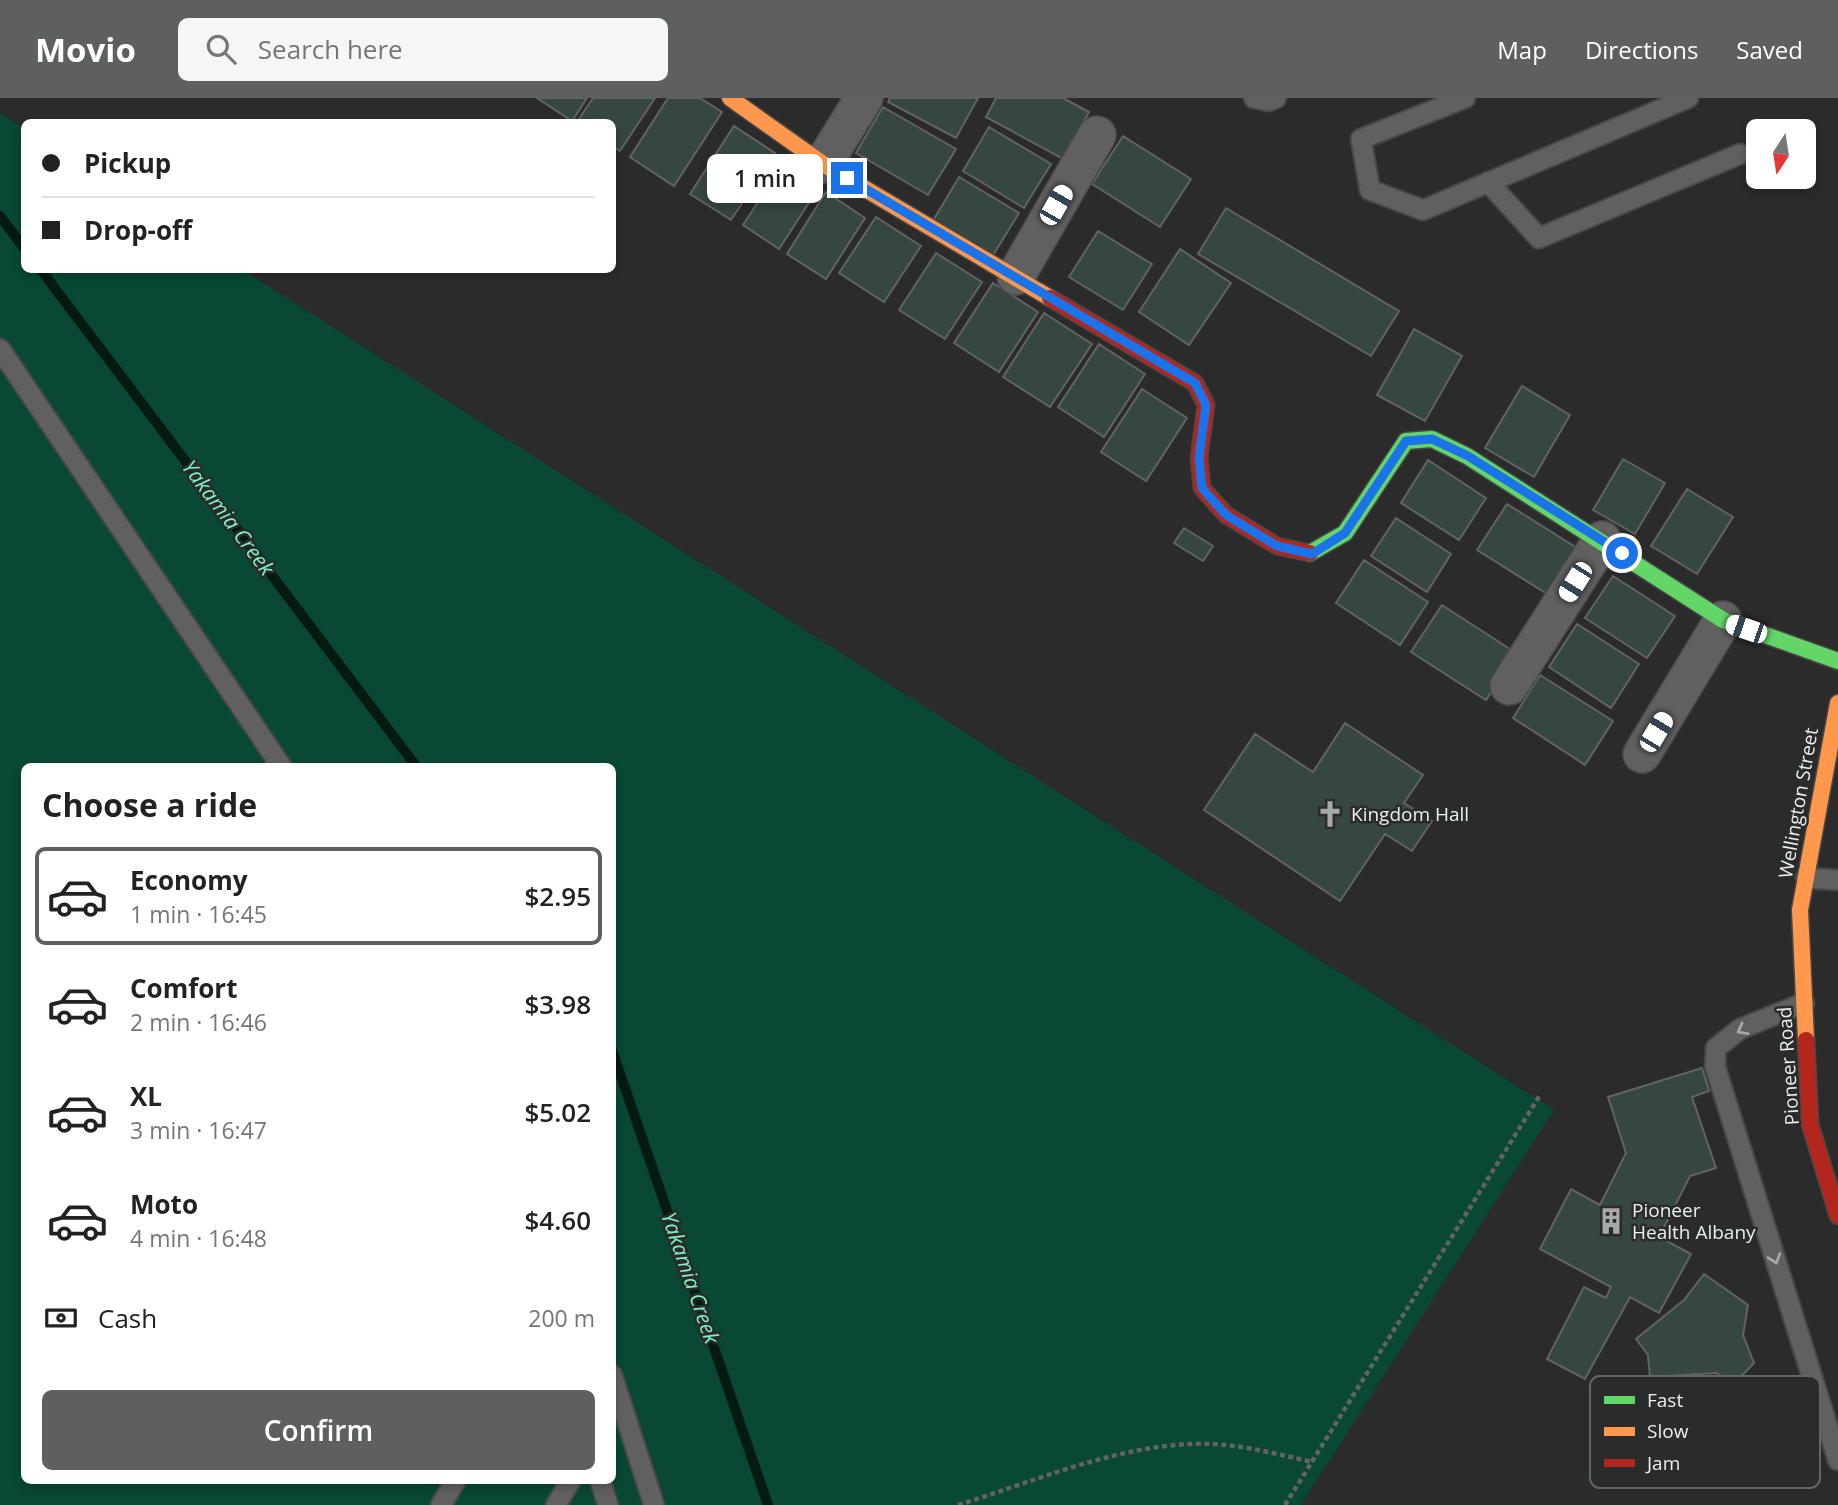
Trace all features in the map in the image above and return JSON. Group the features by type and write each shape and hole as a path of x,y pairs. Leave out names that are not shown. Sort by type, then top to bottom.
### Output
{"street":[{"path":"730,98 823,164 1195,383 1206,405 1199,458 1202,488 1226,515 1277,546 1312,554 1345,533 1406,441 1432,439 1478,462 1723,621 1838,661"},
{"path":"823,164 864,98"},
{"path":"1016,276 1097,135"},
{"path":"1509,686 1602,540"},
{"path":"1642,754 1723,621"},
{"name":"Wellington Street","path":"1800,910 1838,703"},
{"name":"Pioneer Road","path":"1800,910 1810,1124 1838,1216"}],"lane":[{"path":"1254,98 1269,101 1276,98"},
{"path":"1465,98 1361,139 1370,190 1423,210 1688,98"},
{"path":"1488,182 1539,238 1740,154"},
{"path":"0,349 279,763"},
{"path":"1806,878 1838,880"},
{"path":"1804,1003 1740,1029 1716,1048 1715,1066 1812,1376"},
{"path":"616,1387 654,1505"},
{"path":"1820,1402 1838,1460"},
{"path":"441,1505 454,1484"},
{"path":"556,1505 569,1484"},
{"path":"601,1484 608,1505"}],"path":[{"path":"1285,1505 1540,1095"},
{"path":"958,1505 1124,1453 1190,1444 1242,1446 1312,1462"}],"green space":[{"path":"0,113 21,127 21,273 248,273 1554,1110 1301,1505 0,1505"}],"building":[{"path":"537,98 587,98 573,119 569,119"},
{"path":"593,98 655,98 620,151 616,148 616,119 579,119"},
{"path":"668,98 700,98 722,112 674,186 630,157"},
{"path":"890,98 978,98 956,138 888,102"},
{"path":"996,98 1063,98 1089,112 1063,159 986,117"},
{"path":"883,107 956,149 928,195 856,153"},
{"path":"734,126 775,153 731,220 690,194"},
{"path":"989,127 1051,164 1024,208 963,171"},
{"path":"1123,136 1191,179 1160,227 1092,184"},
{"path":"783,164 819,187 779,249 743,225"},
{"path":"959,177 1019,213 990,260 931,224"},
{"path":"826,192 865,218 826,279 787,254"},
{"path":"1226,208 1399,311 1371,356 1198,254"},
{"path":"876,217 921,246 884,302 839,273"},
{"path":"1098,231 1152,264 1123,310 1069,277"},
{"path":"1180,249 1231,283 1189,345 1139,312"},
{"path":"936,253 982,282 945,339 899,310"},
{"path":"993,283 1038,312 999,372 954,343"},
{"path":"1044,313 1092,344 1050,407 1003,377"},
{"path":"1414,329 1462,356 1425,421 1377,395"},
{"path":"1099,344 1145,374 1104,437 1058,407"},
{"path":"1522,386 1570,415 1534,477 1485,448"},
{"path":"1142,389 1187,418 1146,481 1101,452"},
{"path":"1623,459 1665,483 1635,534 1593,510"},
{"path":"1428,460 1486,498 1459,540 1401,503"},
{"path":"1687,489 1733,517 1697,574 1651,546"},
{"path":"1507,504 1577,548 1547,594 1477,550"},
{"path":"1396,518 1451,554 1427,592 1371,556"},
{"path":"1184,528 1213,546 1203,561 1174,543"},
{"path":"1364,560 1428,602 1400,645 1336,603"},
{"path":"1613,576 1675,616 1647,658 1585,618"},
{"path":"1442,605 1516,653 1486,700 1411,652"},
{"path":"1577,624 1639,664 1611,708 1549,667"},
{"path":"1540,675 1613,721 1585,765 1513,718"},
{"path":"1345,723 1423,775 1404,803 1432,821 1412,851 1385,834 1340,901 1204,810 1255,734 1313,772"},
{"name":"Pioneer Health Albany","path":"1702,1068 1709,1091 1692,1097 1716,1168 1690,1176 1659,1237 1691,1254 1659,1313 1630,1297 1585,1379 1547,1359 1584,1287 1606,1298 1611,1287 1540,1249 1571,1189 1600,1205 1626,1153 1608,1097"},
{"path":"1704,1274 1748,1305 1743,1335 1754,1363 1742,1376 1720,1376 1717,1373 1650,1376 1648,1355 1636,1339 1684,1300"}],"waterway":[{"name":"Yakamia Creek","path":"0,216 21,244"},
{"name":"Yakamia Creek","path":"43,273 414,763"},
{"name":"Yakamia Creek","path":"616,1062 768,1505"}],"traffic: fast":[{"path":"1310,553 1345,533 1406,441 1432,439 1467,456 1723,620 1838,661"}],"traffic: slow":[{"path":"730,98 823,164 1050,298"},
{"path":"1806,1040 1800,910 1838,703"}],"traffic: jam":[{"path":"1050,298 1195,383 1206,405 1199,458 1202,488 1226,515 1277,546 1310,553"},
{"path":"1806,1040 1810,1124 1838,1216"}],"place":[{"name":"Kingdom Hall","path":"1330,814"},
{"name":"Pioneer Health Albany","path":"1611,1221"}],"route":[{"path":"847,178 1195,383 1206,405 1199,458 1202,488 1226,515 1277,546 1312,554 1345,533 1406,441 1432,439 1468,456 1519,486 1622,553"}]}
